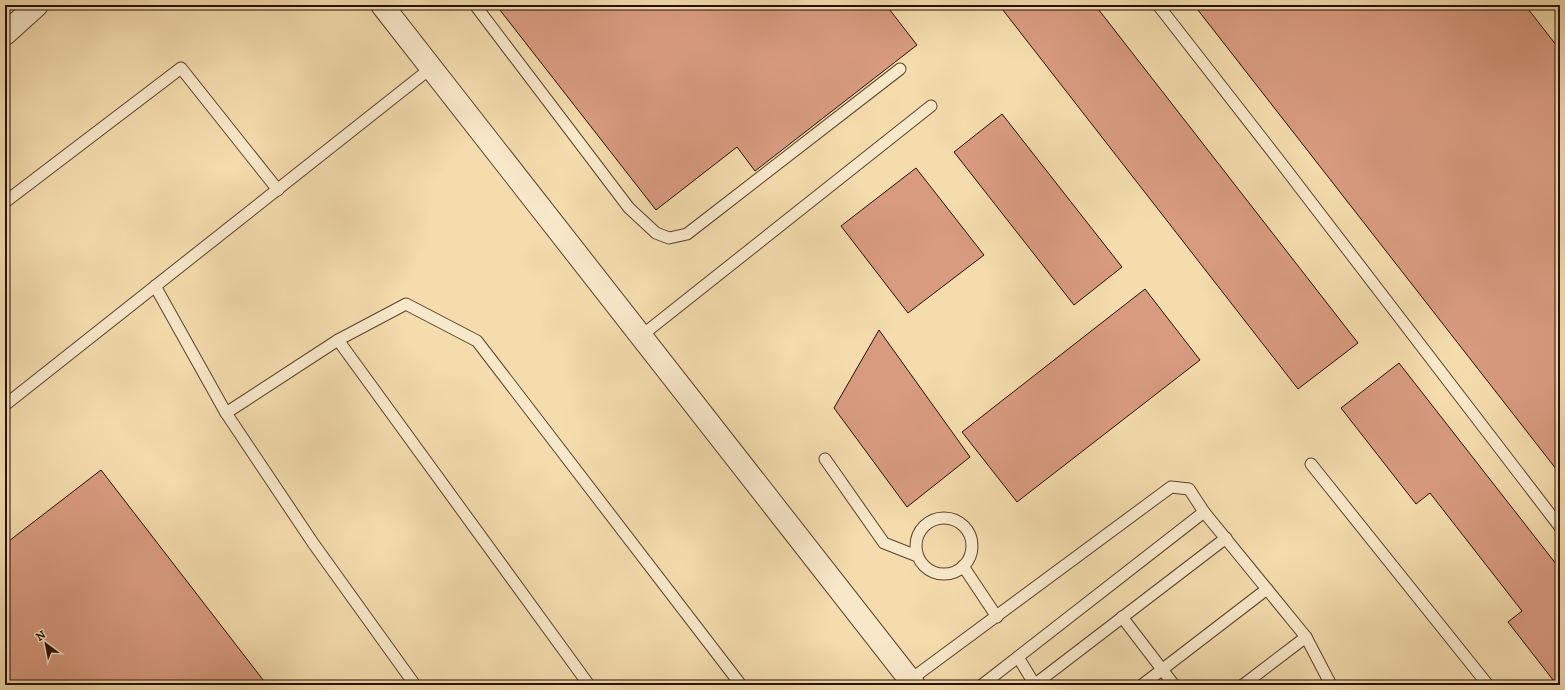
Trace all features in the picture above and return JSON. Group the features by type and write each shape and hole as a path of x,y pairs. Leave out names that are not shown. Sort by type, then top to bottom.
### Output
{"street":[{"path":"5,34 37,5"},
{"path":"382,5 912,683"}],"lane":[{"path":"475,5 629,208 656,233 669,238 687,234 900,69"},
{"path":"1158,5 1560,527"},
{"path":"5,202 181,68 278,190"},
{"path":"5,405 431,68"},
{"path":"641,336 931,106"},
{"path":"155,286 226,413 312,543 415,685"},
{"path":"226,413 338,340 406,304 477,341 742,685"},
{"path":"338,340 589,685"},
{"path":"826,459 884,543 917,556"},
{"path":"1311,464 1488,685"},
{"path":"912,683 996,617 1170,487 1189,489 1204,512 1306,637 1330,685"},
{"path":"982,685 1204,512"},
{"path":"943,517 956,520 967,529 972,542 970,555 963,566 951,573 937,573 925,567 917,556 916,543 920,530 930,521 943,517"},
{"path":"1018,657 1034,685 1226,538"},
{"path":"963,566 996,617"},
{"path":"1142,685 1268,589"},
{"path":"1122,617 1174,685"},
{"path":"1243,685 1306,637"}],"building":[{"path":"496,5 886,5 917,45 755,171 737,147 656,210"},
{"path":"999,5 1095,5 1358,343 1298,389"},
{"path":"1194,5 1525,5 1560,50 1560,474"},
{"path":"1002,114 1122,267 1074,305 954,152"},
{"path":"916,168 984,255 908,313 841,226"},
{"path":"1145,289 1200,360 1017,502 962,432"},
{"path":"879,330 970,457 907,507 834,408"},
{"path":"1399,363 1560,569 1560,685 1557,685 1508,622 1522,611 1430,493 1416,504 1341,408"},
{"path":"101,470 267,685 5,685 5,544"}]}
